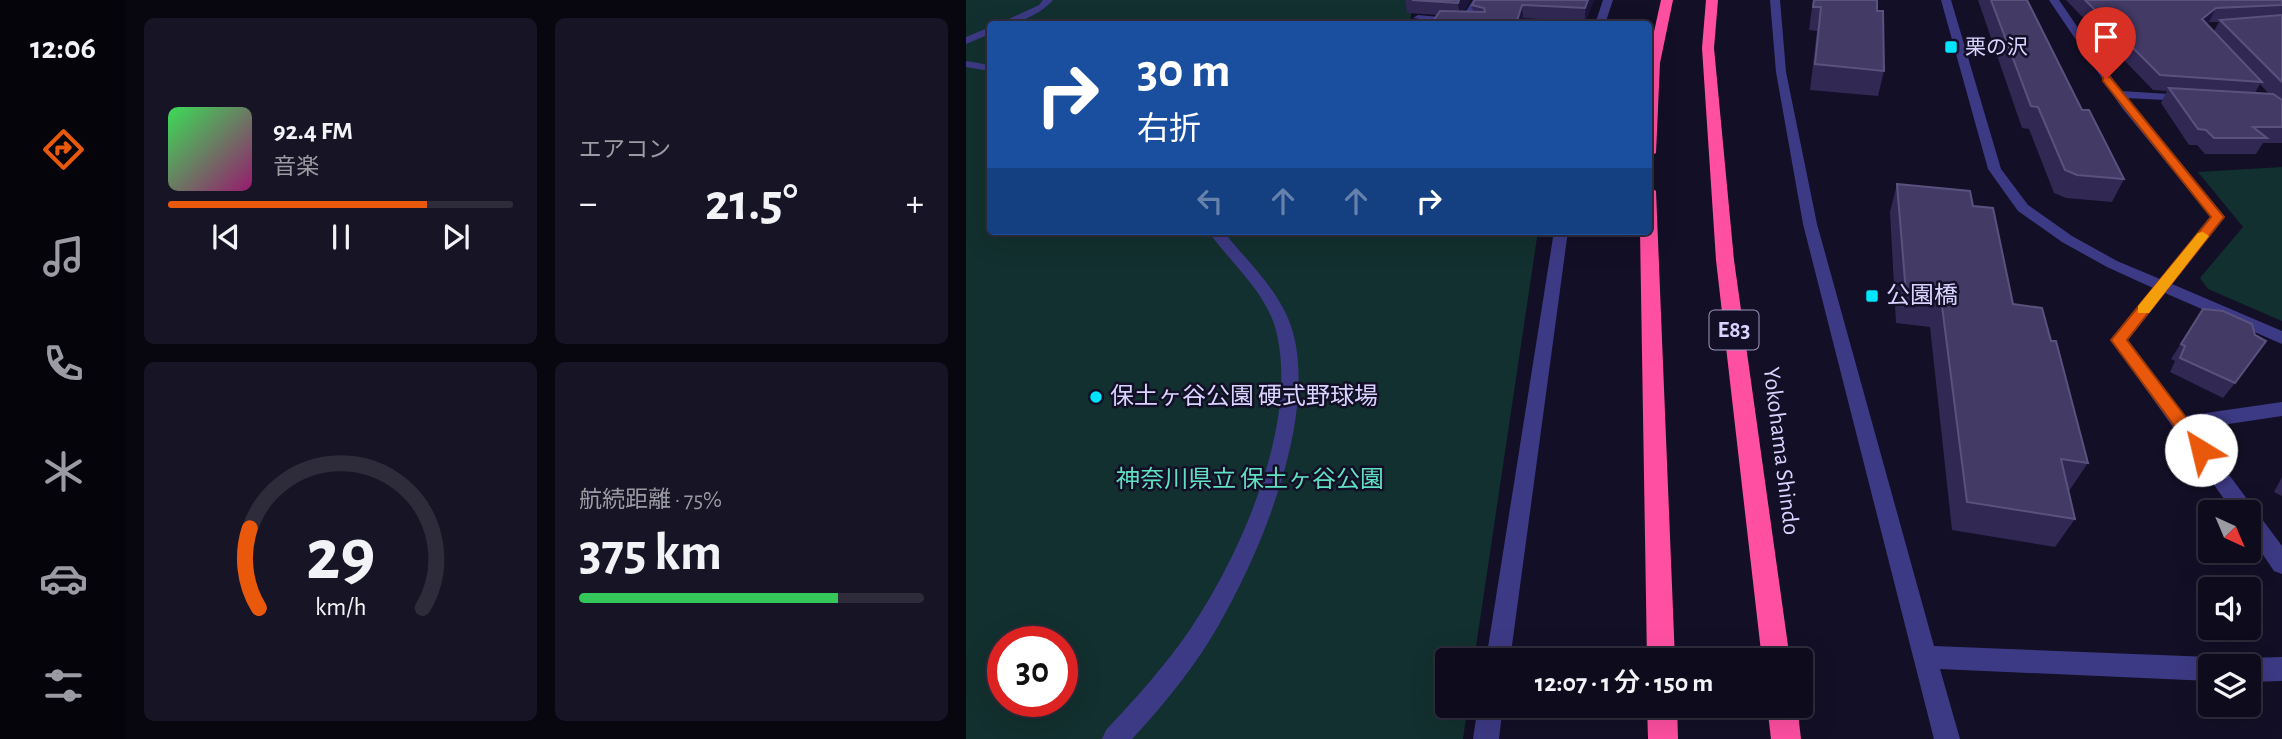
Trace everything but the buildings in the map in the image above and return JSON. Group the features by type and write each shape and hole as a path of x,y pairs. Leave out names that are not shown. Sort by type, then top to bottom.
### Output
{"highway":[{"path":"1652,93 1654,63 1667,0"},
{"name":"Yokohama Shindo","path":"1712,0 1708,48 1725,260 1774,648"},
{"path":"1649,235 1661,648"},
{"path":"1662,718 1663,739"},
{"path":"1784,718 1786,739"}],"street":[{"path":"1010,21 1042,7 1048,0"},
{"path":"1464,21 1478,0"},
{"path":"1601,21 1608,0"},
{"path":"1775,0 1781,72 1810,224 1947,739"},
{"path":"1945,0 1995,169 2023,208 2067,239 2161,287 2282,338"},
{"path":"2054,0 2117,94 2218,217 2119,340 2236,500"},
{"path":"1418,18 1445,21"},
{"path":"966,41 987,31"},
{"path":"966,64 987,68"},
{"path":"2117,94 2200,100"},
{"path":"1115,739 1140,712 1210,619 1245,547 1265,494 1290,405 1290,359 1282,324 1218,235"},
{"path":"1499,648 1560,235"},
{"path":"2182,424 2282,409"},
{"path":"2261,535 2282,564"},
{"path":"1926,657 2198,668"},
{"path":"2261,669 2282,668"},
{"path":"1486,739 1489,718"}],"green space":[{"name":"神奈川県立 保土ヶ谷公園","path":"966,0 1413,0 1410,21 987,21 987,235 1537,235 1476,648 1435,648 1435,718 1466,718 1463,739 966,739"},
{"path":"2282,167 2282,321 2208,289 2200,278 2243,227 2198,172"}],"slow traffic":[{"path":"2143,309 2203,236"}],"place":[{"name":"栗の沢","path":"1951,47"},
{"name":"公園橋","path":"1872,296"},
{"name":"保土ヶ谷公園 硬式野球場","path":"1096,397"}],"route":[{"path":"2106,79 2218,217 2119,340 2201,450"}]}
